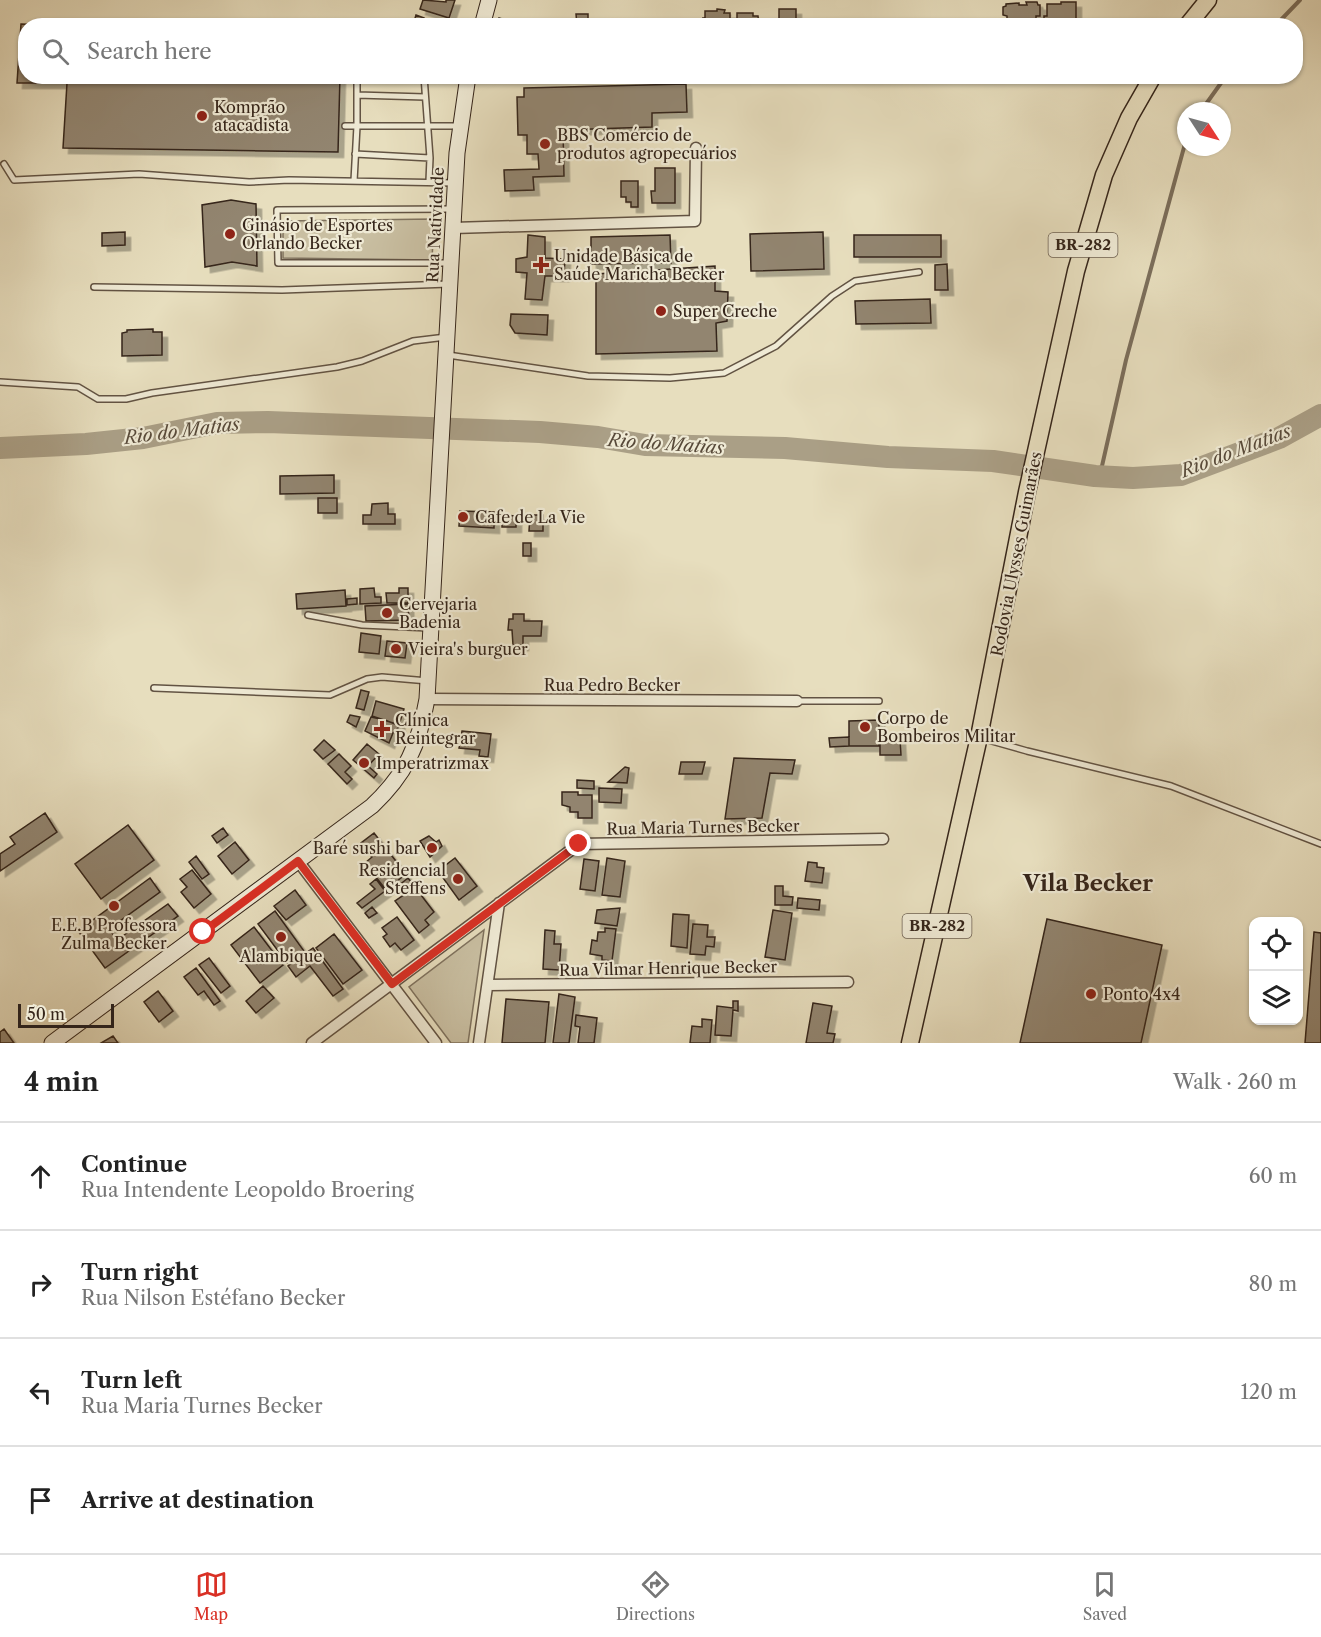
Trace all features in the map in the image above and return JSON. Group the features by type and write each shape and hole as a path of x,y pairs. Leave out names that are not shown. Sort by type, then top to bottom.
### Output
{"highway":[{"path":"1193,18 1208,0"},
{"name":"Rodovia Ulysses Guimarães","path":"910,1043 979,737 1027,492 1076,271 1101,186 1129,118 1148,84"}],"main road":[{"path":"484,18 489,0"},
{"name":"Rua Natividade","path":"52,1043 372,806 398,778 416,747 427,699 454,209 460,126 467,84"}],"street":[{"path":"453,228 695,221 696,148"},
{"name":"Rua Pedro Becker","path":"427,699 797,701"},
{"name":"Rua Maria Turnes Becker","path":"312,1043 579,844 883,839"},
{"path":"298,861 436,1043"},
{"path":"479,1043 499,903"},
{"name":"Rua Vilmar Henrique Becker","path":"488,985 848,982"}],"lane":[{"path":"354,181 357,84"},
{"path":"424,84 430,158 429,181"},
{"path":"357,95 425,97"},
{"path":"345,126 460,126"},
{"path":"355,154 430,158"},
{"path":"4,164 14,180 139,174 249,182 429,181 456,183"},
{"path":"451,263 278,263 277,210 454,209"},
{"path":"446,354 588,376 670,378 723,373 776,346 832,296 855,281 919,272"},
{"path":"94,287 282,290 450,284"},
{"path":"0,382 78,387 98,399 126,399 152,393 337,367 362,361 413,341 447,337"},
{"path":"309,615 362,625 431,628"},
{"path":"154,688 330,695 367,680 381,677 428,681"},
{"path":"797,701 879,701"},
{"path":"979,737 1026,751 1171,786 1321,844"}],"shaded area":[{"path":"434,219 432,260 283,258 283,221"},
{"path":"484,930 468,1043 451,1043 409,987"}],"building":[{"path":"423,0 446,2 446,0 455,0 449,18 420,9"},
{"path":"1026,2 1037,2 1040,5 1040,16 1007,18 1003,15 1003,7 1006,4 1027,5"},
{"path":"1061,2 1076,2 1076,18 1044,18 1047,16 1047,4 1061,4"},
{"path":"717,9 725,10 724,13 730,13 730,18 705,18 705,11 717,11"},
{"path":"779,9 796,9 796,18 779,18"},
{"path":"737,13 753,13 753,16 758,18 737,18"},
{"path":"576,14 588,14 588,18 576,18"},
{"name":"Komprão atacadista","path":"67,84 340,84 338,152 63,148"},
{"name":"BBS Comércio de produtos agropecuários","path":"686,84 687,112 652,113 652,127 563,130 564,176 533,177 534,190 505,191 504,170 539,169 538,154 527,154 527,135 518,135 517,97 524,97 524,88"},
{"path":"655,168 675,168 675,203 652,203 651,191 655,191"},
{"path":"621,181 638,181 638,207 631,207 631,202 626,202 626,197 621,197"},
{"name":"Ginásio de Esportes Orlando Becker","path":"231,200 256,204 257,266 232,262 205,267 202,205"},
{"path":"125,232 125,245 102,246 102,233"},
{"path":"823,232 824,269 751,271 750,234"},
{"name":"Unidade Básica de Saúde Maricha Becker","path":"528,235 545,237 545,258 565,259 564,276 545,276 542,300 525,299 527,273 516,272 516,259 527,257"},
{"path":"670,235 671,263 591,264 591,237"},
{"path":"854,235 941,235 941,257 854,257"},
{"path":"947,264 948,290 935,290 935,265"},
{"name":"Super Creche","path":"715,266 715,291 728,292 727,321 716,323 717,351 596,354 596,274"},
{"path":"930,299 931,323 856,324 855,301"},
{"path":"511,314 548,315 547,335 515,333 510,325"},
{"path":"153,329 153,332 162,332 162,355 122,356 122,333 127,330"},
{"path":"334,475 334,493 280,494 280,476"},
{"path":"318,498 337,498 337,513 318,513"},
{"path":"388,503 388,514 395,514 395,524 363,524 363,515 371,515 372,504"},
{"path":"460,511 494,512 494,528 459,526"},
{"path":"502,515 516,516 516,527 502,527"},
{"path":"530,515 543,515 543,531 529,531"},
{"path":"523,543 531,543 531,556 523,556"},
{"path":"374,588 375,597 381,597 381,603 360,604 360,589"},
{"path":"399,588 408,588 408,603 387,603 386,593 399,593"},
{"path":"345,590 346,606 297,609 296,594"},
{"path":"357,598 357,604 347,605 347,599"},
{"name":"Cervejaria Badenia","path":"408,604 409,620 366,621 365,606"},
{"path":"513,614 524,614 524,621 542,621 541,636 523,636 523,645 513,645 512,630 508,630 509,619 513,619"},
{"path":"361,633 381,636 379,654 359,652"},
{"name":"Vieira's burguer","path":"387,641 407,643 405,658 385,656"},
{"path":"361,690 369,692 364,710 356,708"},
{"path":"376,701 404,709 399,725 372,716"},
{"path":"350,715 360,717 356,727 347,722"},
{"name":"Clínica Reintegrar","path":"371,717 400,726 393,733 389,743 365,731"},
{"path":"879,720 879,746 849,746 849,721"},
{"path":"462,731 491,734 488,757 479,756 480,750 459,748"},
{"path":"849,737 849,746 830,747 829,738"},
{"path":"900,739 901,755 880,755 880,740"},
{"path":"324,740 335,750 323,759 314,750"},
{"name":"Imperatrizmax","path":"367,744 379,754 368,766 377,774 374,778 353,760"},
{"path":"339,754 351,766 345,772 352,779 347,784 328,764"},
{"path":"734,758 795,760 792,774 770,773 762,818 725,819"},
{"path":"681,762 705,762 702,774 679,774"},
{"path":"625,767 629,768 627,783 608,782"},
{"path":"577,780 594,781 594,789 577,788"},
{"path":"599,788 622,789 621,803 599,802"},
{"path":"562,792 592,795 592,818 578,818 578,812 570,812 570,807 562,805"},
{"path":"45,813 57,832 0,871 0,854 15,844 10,837"},
{"path":"128,825 154,860 101,899 75,864"},
{"path":"223,828 228,835 217,843 212,836"},
{"path":"374,833 406,874 386,890 365,863 372,857 361,843"},
{"name":"Baré sushi bar","path":"429,836 436,842 439,840 442,846 430,857 420,841"},
{"path":"235,842 249,860 232,874 218,856"},
{"path":"196,856 209,874 202,879 189,862"},
{"name":"Residencial Steffens","path":"455,858 477,886 459,900 438,871"},
{"path":"607,858 625,861 620,897 602,895"},
{"path":"584,859 599,861 595,891 580,889"},
{"path":"808,862 817,863 817,867 824,868 822,883 805,881"},
{"path":"192,870 211,894 194,908 181,892 187,887 180,879"},
{"path":"150,878 160,892 109,929 117,940 168,904 178,916 105,968 78,931"},
{"path":"408,878 434,912 425,920 429,925 419,933 395,901 405,894 398,886"},
{"path":"376,879 385,891 362,908 357,903 375,889 370,884"},
{"path":"775,886 783,886 783,896 793,897 792,905 775,905"},
{"path":"295,890 306,905 286,920 274,906"},
{"path":"798,898 820,900 819,910 797,908"},
{"path":"372,907 377,913 369,918 365,913"},
{"path":"620,908 617,926 595,923 597,910"},
{"path":"773,910 792,913 785,960 765,957"},
{"name":"Alambique","path":"275,911 304,951 287,963 258,924"},
{"path":"673,914 689,915 687,948 671,946"},
{"path":"397,917 414,940 401,950 395,943 390,947 383,937 387,934 382,928"},
{"name":"Ponto 4x4","path":"1047,919 1162,945 1141,1043 1020,1043"},
{"path":"693,924 708,925 707,937 715,937 714,947 706,946 705,955 690,954"},
{"path":"254,927 283,965 260,983 231,945"},
{"path":"605,928 616,929 612,961 602,960 602,956 590,954 592,940 597,941 598,932 605,932"},
{"path":"545,930 555,931 554,944 561,944 559,970 543,969"},
{"path":"1314,932 1321,933 1321,1043 1305,1043"},
{"path":"334,934 362,970 343,984 316,948"},
{"path":"313,948 343,989 333,996 310,966 296,977 288,966"},
{"path":"209,958 230,986 221,993 199,965"},
{"path":"196,968 220,1001 214,1005 204,991 198,995 184,977"},
{"path":"263,986 274,998 256,1013 246,1001"},
{"path":"158,991 173,1011 159,1022 144,1002"},
{"path":"559,994 575,997 569,1043 553,1043"},
{"path":"506,999 549,1002 545,1043 502,1043"},
{"path":"733,1001 738,1001 738,1011 733,1010 731,1036 715,1035 717,1006 733,1008"},
{"path":"813,1003 832,1006 827,1033 835,1034 833,1043 806,1043"},
{"path":"576,1015 597,1018 594,1043 578,1043 580,1027 575,1026"},
{"path":"702,1019 712,1020 710,1043 690,1043 692,1026 702,1027"},
{"path":"4,1029 14,1043 0,1043 0,1032"},
{"path":"113,1036 118,1043 101,1043"}],"waterway":[{"path":"1283,18 1300,0"},
{"path":"1207,102 1220,84"},
{"path":"1095,476 1102,466 1126,360 1182,156"},
{"name":"Rio do Matias","path":"0,448 86,444 143,438 217,423 268,422 540,432 598,437 645,445 785,448 888,457 993,461 1095,476 1133,478 1181,475 1279,438 1321,415"}],"place":[{"name":"Komprão atacadista","path":"202,116"},
{"name":"BBS Comércio de produtos agropecuários","path":"545,144"},
{"name":"Ginásio de Esportes Orlando Becker","path":"230,234"},
{"name":"Unidade Básica de Saúde Maricha Becker","path":"541,265"},
{"name":"Super Creche","path":"661,311"},
{"name":"Cafe de La Vie","path":"463,517"},
{"name":"Cervejaria Badenia","path":"387,613"},
{"name":"Vieira's burguer","path":"396,649"},
{"name":"Corpo de Bombeiros Militar","path":"865,727"},
{"name":"Clínica Reintegrar","path":"382,729"},
{"name":"Imperatrizmax","path":"364,763"},
{"name":"Baré sushi bar","path":"432,848"},
{"name":"Residencial Steffens","path":"458,879"},
{"name":"E.E.B Professora Zulma Becker","path":"114,906"},
{"name":"Alambique","path":"281,937"},
{"name":"Ponto 4x4","path":"1091,994"}],"district":[{"name":"Vila Becker","path":"1088,883"}],"route":[{"path":"203,932 298,861 392,984 579,844"}]}
